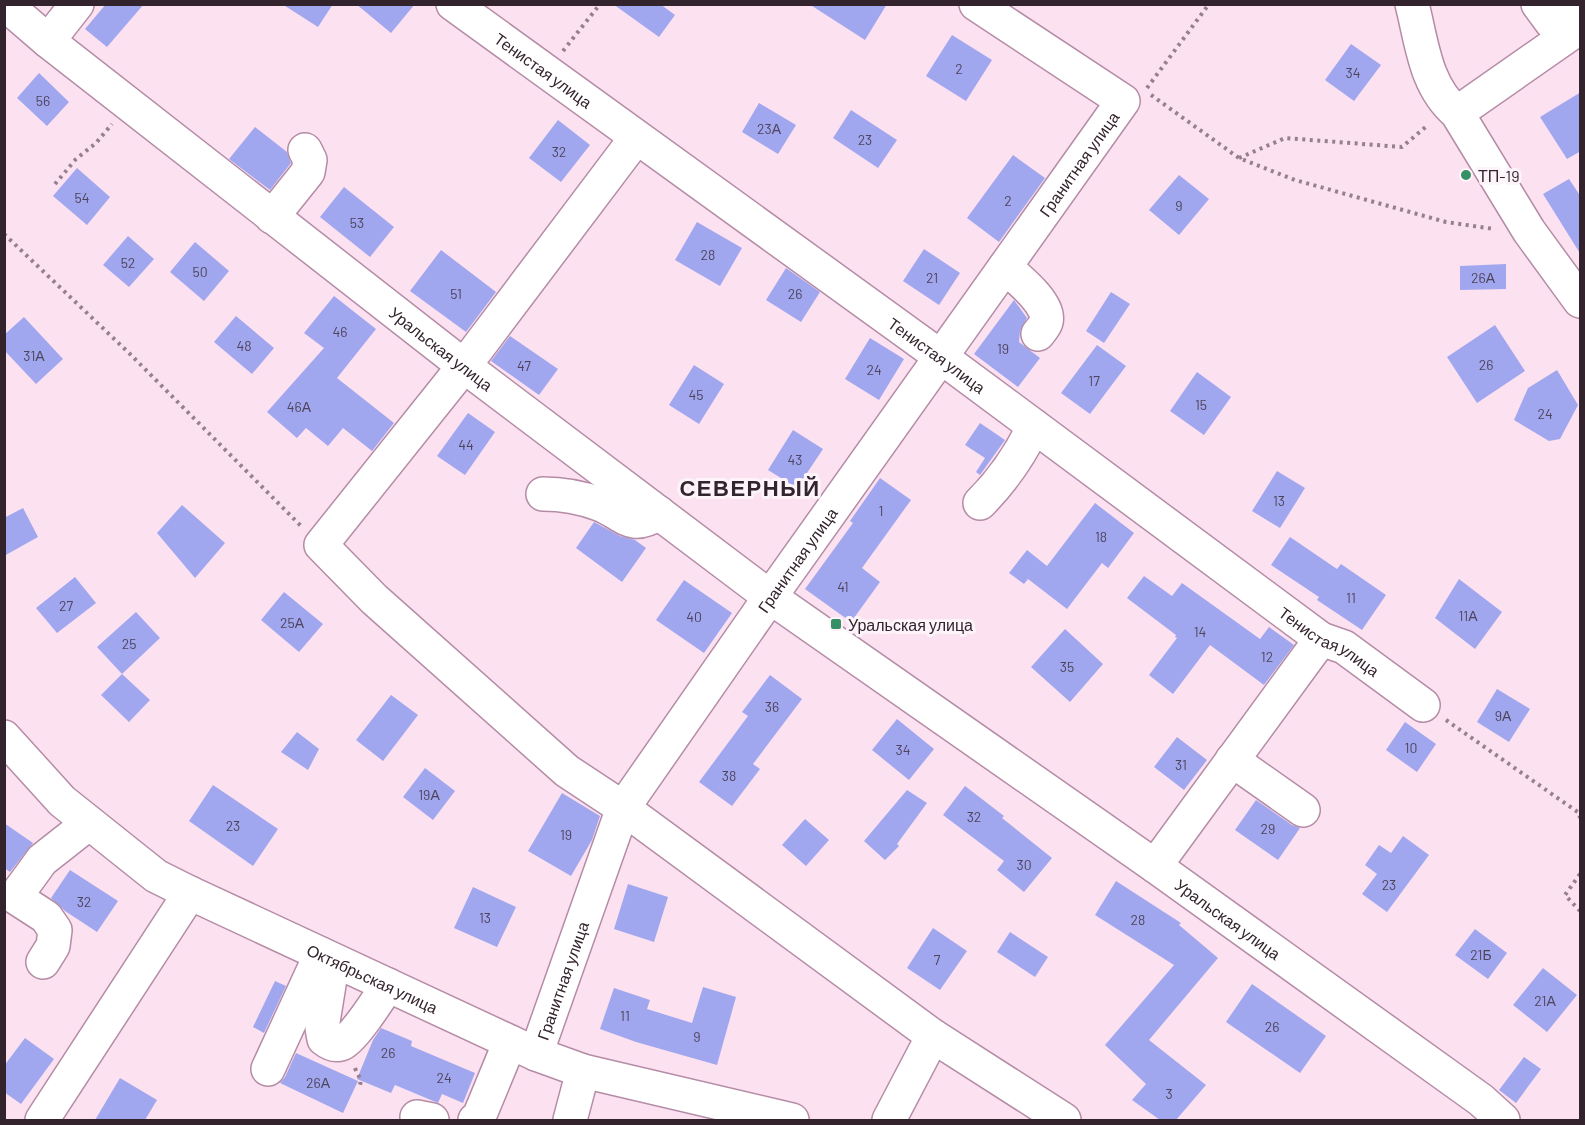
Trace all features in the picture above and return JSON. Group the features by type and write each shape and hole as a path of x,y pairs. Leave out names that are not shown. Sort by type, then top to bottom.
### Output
{"street":[{"name":"Уральская улица","path":"5,4 48,41 464,366 770,597 1155,866 1481,1100 1503,1120"},
{"path":"48,41 77,4"},
{"name":"Тенистая улица","path":"453,4 941,357 1322,639 1344,647 1423,705"},
{"name":"Гранитная улица","path":"476,1120 523,1048 623,808 770,597 1123,101 976,4"},
{"path":"1538,4 1551,23 1581,21"},
{"path":"1412,7 1426,68 1529,231 1581,301"},
{"path":"1453,110 1581,27"},
{"path":"636,138 464,366 321,545 374,599 567,771 623,808 933,1036 1064,1120"},
{"path":"272,217 308,172 310,160 305,150"},
{"path":"1005,267 1042,303 1047,314 1046,323 1038,333"},
{"path":"980,503 997,486 1034,426"},
{"path":"573,448 543,494 564,494 600,504 630,521 645,521 659,513"},
{"path":"1155,866 1322,639"},
{"name":"Октябрьская улица","path":"4,737 62,801 156,876 190,893 523,1048 583,1071 792,1120"},
{"path":"1232,760 1303,810"},
{"path":"42,962 53,946 55,930 46,917 10,893 42,860 89,823"},
{"path":"42,1120 190,893"},
{"path":"327,957 322,1028 324,1039 331,1044 341,1044 351,1038 388,986"},
{"path":"268,1068 327,957"},
{"path":"890,1120 933,1036"},
{"path":"570,1120 583,1071"}],"path":[{"path":"546,72 600,4"},
{"path":"1209,4 1145,91 1239,158 1295,180 1446,222 1507,232 1529,231"},
{"path":"55,184 76,159 96,143 129,104"},
{"path":"1239,158 1285,138 1402,147 1453,110"},
{"path":"4,234 130,354 321,545"},
{"path":"1423,705 1579,813 1581,818"},
{"path":"1581,874 1565,895 1581,911"}],"building":[{"path":"106,4 144,4 107,47 85,29"},
{"path":"282,4 333,4 318,27"},
{"path":"356,4 415,4 391,33"},
{"path":"613,4 660,4 675,15 659,37"},
{"path":"809,4 887,4 865,40"},
{"path":"952,35 992,60 966,101 926,76"},
{"path":"1351,44 1381,65 1354,101 1325,80"},
{"path":"39,73 69,102 47,126 17,98"},
{"path":"1581,92 1581,151 1567,159 1540,117"},
{"path":"759,103 796,125 778,154 742,132"},
{"path":"851,110 897,140 878,168 833,138"},
{"path":"558,120 590,145 561,182 529,158"},
{"path":"255,127 287,152 291,163 270,190 229,159"},
{"path":"1013,155 1045,178 999,242 967,218"},
{"path":"77,168 110,197 87,225 53,196"},
{"path":"1179,175 1209,199 1179,235 1149,210"},
{"path":"1569,179 1581,197 1581,255 1543,194"},
{"path":"344,187 394,227 370,257 320,217"},
{"path":"697,222 742,248 720,286 675,260"},
{"path":"128,236 154,259 129,287 103,265"},
{"path":"195,242 229,271 204,301 170,272"},
{"path":"924,249 960,273 939,305 903,281"},
{"path":"441,250 496,292 466,332 410,291"},
{"path":"1506,264 1506,289 1460,290 1460,266"},
{"path":"786,268 820,292 801,322 766,300"},
{"path":"1111,292 1130,304 1104,343 1086,331"},
{"path":"334,296 376,329 337,378 394,423 372,451 343,428 328,446 306,428 297,438 267,412 324,348 304,333"},
{"path":"1014,300 1027,318 1020,331 1019,342 1040,358 1018,387 974,354"},
{"path":"236,316 274,348 252,374 214,342"},
{"path":"24,317 63,359 36,384 4,350 4,335"},
{"path":"1495,325 1525,371 1477,403 1447,357"},
{"path":"510,336 558,369 539,395 491,361"},
{"path":"870,338 904,359 879,400 845,379"},
{"path":"1097,345 1126,366 1090,414 1061,393"},
{"path":"694,365 724,384 699,424 669,405"},
{"path":"1557,370 1578,405 1560,439 1549,441 1514,420 1528,388"},
{"path":"1197,372 1231,397 1204,435 1170,411"},
{"path":"468,413 495,432 465,475 437,456"},
{"path":"980,423 1005,440 980,475 976,472 985,458 965,445"},
{"path":"793,430 823,449 797,488 768,470"},
{"path":"1277,471 1305,488 1280,528 1252,511"},
{"path":"880,478 911,500 862,568 880,582 851,622 805,589 853,523 850,521"},
{"path":"1095,503 1134,533 1108,568 1102,563 1067,609 1028,579 1024,584 1009,573 1027,550 1047,566"},
{"path":"182,505 225,543 195,578 157,533"},
{"path":"23,508 38,537 4,556 4,518"},
{"path":"594,522 620,536 635,540 646,548 622,582 576,548"},
{"path":"1290,537 1337,569 1341,564 1386,595 1362,630 1317,600 1319,597 1271,565"},
{"path":"1144,576 1172,596 1182,583 1260,639 1269,627 1294,645 1264,685 1210,645 1173,694 1149,675 1177,638 1176,635 1127,598"},
{"path":"75,577 96,603 57,633 36,608"},
{"path":"1459,579 1502,612 1475,649 1435,618"},
{"path":"684,580 732,613 704,653 656,620"},
{"path":"284,592 323,624 299,652 261,620"},
{"path":"136,612 160,638 122,674 97,647"},
{"path":"1065,629 1103,664 1070,702 1031,667"},
{"path":"122,674 150,700 129,722 101,695"},
{"path":"770,675 802,699 753,764 760,769 732,806 699,782 748,716 742,712"},
{"path":"1497,689 1530,709 1509,742 1477,722"},
{"path":"391,695 418,715 383,761 356,740"},
{"path":"897,719 934,749 909,780 872,750"},
{"path":"1405,722 1436,744 1417,772 1386,750"},
{"path":"297,732 319,749 308,770 281,752"},
{"path":"1177,737 1207,760 1184,790 1154,767"},
{"path":"425,768 455,791 433,820 403,797"},
{"path":"213,785 278,829 253,866 189,821"},
{"path":"965,786 1052,858 1024,892 997,870 1004,861 943,815"},
{"path":"907,790 927,803 897,844 899,846 885,860 864,841"},
{"path":"562,793 600,816 592,840 571,876 528,851"},
{"path":"1256,800 1300,828 1278,860 1235,830"},
{"path":"805,819 829,840 806,866 782,845"},
{"path":"4,823 33,843 10,872 4,868"},
{"path":"1403,836 1429,855 1387,912 1362,894 1377,874 1365,865 1379,845 1391,853"},
{"path":"70,870 118,901 97,932 65,911 51,898"},
{"path":"1116,881 1181,923 1179,925 1218,958 1149,1040 1206,1085 1176,1120 1160,1120 1132,1100 1146,1084 1105,1045 1174,965 1095,915"},
{"path":"628,884 668,897 654,942 614,929"},
{"path":"473,887 516,907 497,947 454,928"},
{"path":"933,928 967,951 940,990 907,968"},
{"path":"1475,929 1507,953 1488,979 1455,955"},
{"path":"1010,932 1048,957 1035,977 997,952"},
{"path":"1543,968 1577,995 1547,1032 1513,1005"},
{"path":"275,981 286,986 264,1033 253,1027"},
{"path":"1252,984 1326,1036 1300,1073 1226,1022"},
{"path":"703,987 736,997 717,1065 636,1042 600,1029 614,988 650,1000 647,1009 692,1023"},
{"path":"381,1028 412,1041 411,1046 475,1073 463,1103 442,1094 438,1103 395,1085 391,1093 357,1079 373,1040"},
{"path":"25,1038 54,1059 21,1104 4,1092 4,1066"},
{"path":"296,1053 358,1081 343,1113 280,1083"},
{"path":"1524,1057 1541,1069 1516,1103 1499,1090"},
{"path":"120,1078 157,1100 145,1120 95,1120"}],"place":[{"name":"ТП-19","path":"1466,175"},
{"name":"Уральская улица","path":"836,624"}],"district":[{"name":"СЕВЕРНЫЙ","path":"750,487"}]}
